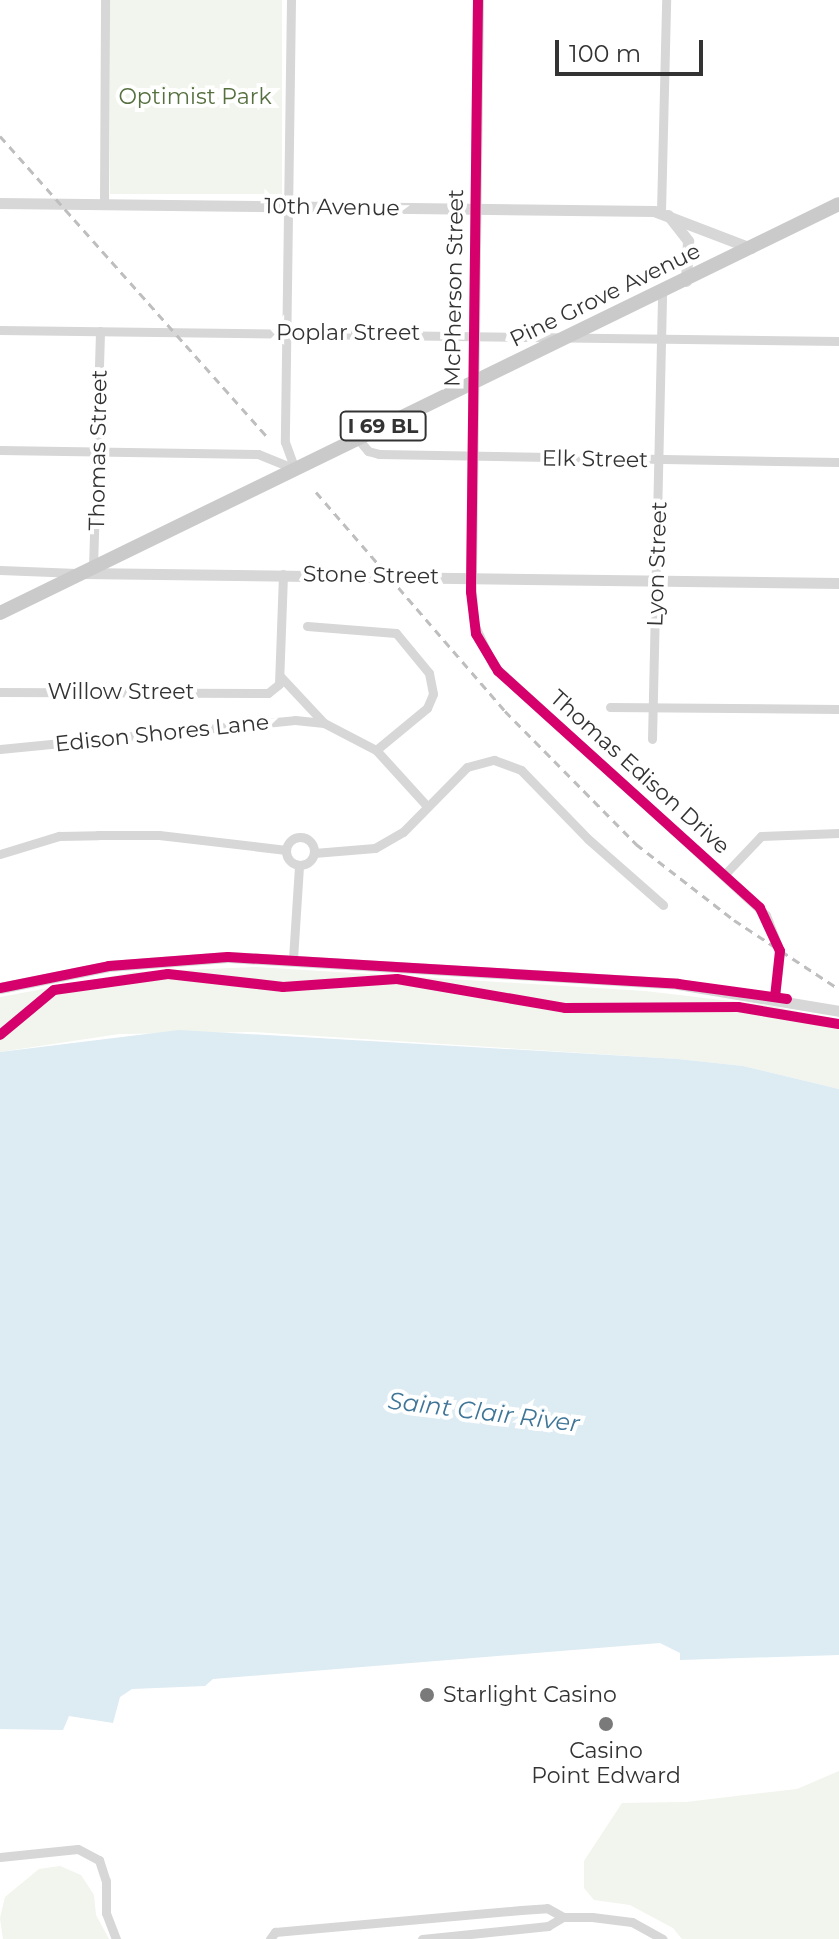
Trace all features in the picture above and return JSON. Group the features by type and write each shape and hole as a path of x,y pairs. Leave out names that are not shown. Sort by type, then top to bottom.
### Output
{"main road":[{"name":"Pine Grove Avenue","path":"0,613 838,206"}],"street":[{"path":"104,204 105,0"},
{"path":"291,0 285,442 295,469"},
{"name":"McPherson Street","path":"471,577 478,0"},
{"path":"666,0 662,212 688,241 686,281"},
{"name":"10th Avenue","path":"0,203 475,207 662,212 719,239 751,248"},
{"name":"Lyon Street","path":"652,739 661,460 662,293"},
{"name":"Poplar Street","path":"0,330 473,333 568,338 839,341"},
{"name":"Thomas Street","path":"87,570 98,452 100,331"},
{"name":"Elk Street","path":"358,439 371,453 839,462"},
{"path":"0,450 258,454 295,469"},
{"name":"Stone Street","path":"0,570 839,583"},
{"path":"280,676 283,574"},
{"name":"Thomas Edison Drive","path":"471,577 474,624 493,665 760,908 775,933 780,951 775,997"},
{"path":"307,626 396,633 429,673 433,694 427,708 376,750"},
{"name":"Willow Street","path":"0,692 268,693 279,684 280,676"},
{"name":"Edison Shores Lane","path":"280,676 324,723 376,750 427,806"},
{"path":"610,707 839,709"},
{"name":"Edison Shores Lane","path":"0,749 295,720 324,723"},
{"path":"299,865 314,853 375,848 403,832 467,767 487,760 508,762 663,905"},
{"path":"725,874 761,836 839,833"},
{"path":"0,854 59,836 98,835 159,835 286,850 299,865 293,959"},
{"path":"286,850 300,837 312,843 314,853"},
{"path":"0,988 109,966 203,958 293,959 678,984 775,997 839,1011"},
{"path":"0,1857 78,1849 99,1860 106,1881 106,1913 116,1939"},
{"path":"270,1939 275,1932 547,1908 563,1917 618,1918 663,1939"},
{"path":"422,1939 548,1926 563,1917"}],"green space":[{"name":"Optimist Park","path":"110,0 282,0 282,194 110,194"},
{"path":"256,967 645,991 773,1006 839,1021 839,1089 743,1066 678,1059 253,1032 119,1034 0,1052 0,997 134,972"},
{"path":"839,1771 839,1939 682,1939 673,1928 630,1905 594,1900 584,1888 584,1861 622,1803 686,1802 797,1789"},
{"path":"60,1866 81,1875 94,1895 96,1915 109,1939 3,1939 0,1918 5,1897 39,1869"}],"water":[{"name":"Saint Clair River","path":"179,1030 678,1059 743,1066 839,1089 839,1655 680,1660 680,1653 660,1643 213,1679 205,1686 132,1689 120,1697 113,1723 69,1716 63,1730 0,1729 0,1052"}],"railway":[{"path":"0,136 268,438"},
{"path":"316,492 505,711 636,844 734,920 839,989"}],"cycle path":[{"path":"478,0 471,592 476,634 498,671 760,908 780,951 775,997"},
{"path":"0,988 109,966 228,957 678,984 787,999"},
{"path":"0,1035 54,990 168,974 283,987 397,979 565,1008 738,1007 839,1024"}],"place":[{"name":"Starlight Casino","path":"427,1695"},
{"name":"Casino Point Edward","path":"606,1724"}]}
